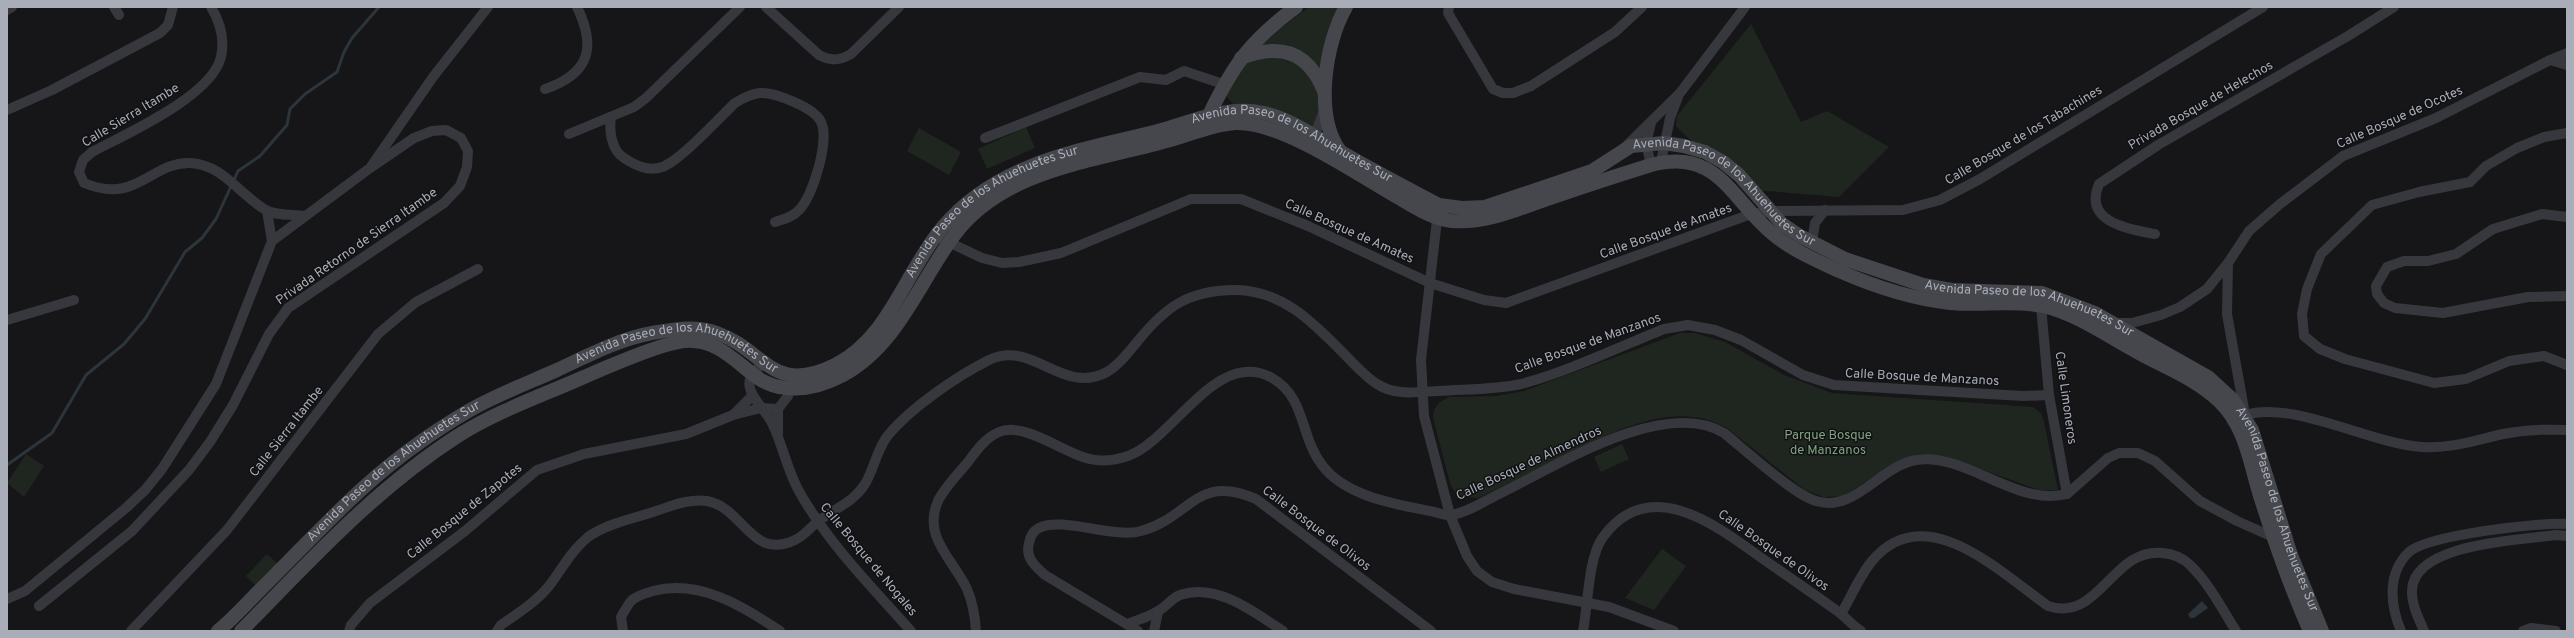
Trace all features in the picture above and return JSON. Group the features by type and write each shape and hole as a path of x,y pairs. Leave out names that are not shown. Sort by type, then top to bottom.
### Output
{"street":[{"path":"7,10 12,7"},
{"path":"7,110 52,90 160,34 168,25 173,7"},
{"name":"Calle Sierra Itambe","path":"211,7 217,18 222,38 221,58 210,78 183,100 92,152 83,160 79,172 84,183 99,189 121,189 132,186 172,167 188,163 204,164 222,175 267,211"},
{"path":"7,599 25,591 126,508 145,490 162,469 216,384 272,242 370,168 433,77 488,7"},
{"path":"544,89 562,83 578,72 587,56 589,43 584,22 577,7"},
{"path":"568,134 634,107 646,98 740,7"},
{"path":"766,7 819,55 829,60 841,60 851,54 899,7"},
{"path":"1209,115 1223,84 1239,59 1276,22 1296,7"},
{"path":"1342,152 1329,129 1325,107 1325,93 1331,44 1346,7"},
{"path":"1448,7 1448,13 1451,20 1493,89 1503,93 1513,92 1531,86 1615,32 1642,7"},
{"path":"1624,148 1680,93 1745,7"},
{"name":"Calle Bosque de los Tabachines","path":"1752,214 1768,211 1903,210 1940,200 1980,179 2263,7"},
{"name":"Privada Bosque de Helechos","path":"2155,234 2116,225 2105,218 2096,204 2095,193 2099,184 2158,145 2348,36 2394,7"},
{"path":"1239,59 1268,50 1292,54 1313,68 1325,93"},
{"name":"Calle Bosque de Ocotes","path":"2113,323 2132,322 2151,318 2180,307 2207,289 2228,263 2249,231 2280,204 2343,156 2436,118 2550,60 2567,53"},
{"path":"2550,60 2567,65"},
{"path":"985,138 1140,76 1166,80 1184,71 1223,84"},
{"path":"611,117 609,128 613,141 621,156 648,169 662,168 675,160 735,103 747,96 761,93 775,95 812,111 821,121 825,133 813,186 807,200 799,211 787,219 775,222"},
{"path":"1656,164 1664,143 1670,118 1680,93"},
{"path":"1312,142 1325,107"},
{"name":"Avenida Paseo de los Ahuehuetes Sur","path":"218,631 350,499 444,426 474,408 596,352 641,335 680,328 699,328 718,333 736,342 763,364 776,372 805,374 834,365 861,345 888,316 936,236 977,194 993,183 1023,169 1067,152 1160,130 1209,115 1240,110 1263,113 1295,124 1312,142 1438,212 1462,221 1488,219 1656,164 1689,163 1708,169 1729,185 1752,214 1773,234 1794,248 1840,271 1920,298 1951,303 2041,306 2091,326 2206,383 2224,407 2243,435 2273,537 2310,631"},
{"path":"1656,117 1648,131 1646,143 1656,164"},
{"name":"Avenida Paseo de los Ahuehuetes Sur","path":"241,631 358,512 400,477 480,422 605,368 680,341 697,342 721,349 735,358 752,375 790,390 840,377 870,355 899,323 949,242 969,218 984,204 1029,180 1070,165 1163,142 1212,127 1240,123 1260,126 1342,152 1438,212 1462,208 1485,207 1592,171 1624,148 1646,143 1664,143 1695,149 1723,162 1738,175 1768,211 1782,224 1845,259 1923,285 1952,290 2042,293 2059,297 2113,323 2234,400 2244,414 2252,430 2291,555 2322,631"},
{"name":"Privada Retorno de Sierra Itambe","path":"39,606 132,531 189,470 218,430 269,334 288,308 434,211 460,186 467,167 468,151 461,138 446,130 432,131 414,138 370,168"},
{"path":"2567,133 2544,137 2517,148 2486,166 2470,182 2419,192 2372,205 2321,254 2307,289 2302,314 2304,336 2320,349 2345,359 2434,383 2466,379 2509,361 2544,356 2567,365"},
{"name":"Calle Bosque de Amates","path":"936,236 982,258 1002,262 1020,262 1061,254 1191,199 1241,199 1308,226 1430,283 1484,300 1506,303 1752,214"},
{"path":"1812,242 1815,223 1825,210"},
{"path":"272,242 267,211 305,216"},
{"path":"1438,212 1421,360 1424,416 1450,515 1467,556 1477,571 1492,582 1588,604 1609,607 1674,631"},
{"path":"2567,217 2542,214 2493,229 2456,254 2428,261 2404,261 2387,267 2376,286 2377,294 2384,303 2395,308 2443,313 2528,297 2567,296"},
{"path":"2228,263 2227,314 2244,414 2262,411 2286,412 2385,441 2422,447 2458,446 2521,431 2567,430"},
{"name":"Calle Sierra Itambe","path":"131,631 227,530 378,334 416,302 478,269"},
{"name":"Calle Bosque de Manzanos","path":"497,631 501,625 537,600 576,548 592,534 612,525 673,505 707,501 731,513 755,538 768,545 785,545 801,538 817,522 852,500 865,484 886,437 899,423 922,402 990,360 1008,354 1028,358 1075,378 1094,378 1112,369 1155,320 1179,301 1206,292 1240,290 1265,294 1288,303 1306,316 1373,382 1388,390 1422,392 1495,388 1522,383 1664,329 1688,325 1728,334 1793,371 1834,385 2023,396 2049,395"},
{"path":"7,320 74,300"},
{"name":"Calle Limoneros","path":"2041,306 2049,395 2067,494"},
{"path":"752,396 750,385 752,375 763,364"},
{"name":"Calle Bosque de Almendros","path":"976,631 975,608 966,587 938,545 933,529 934,515 939,499 977,450 989,438 1002,431 1018,430 1092,460 1111,461 1132,455 1150,442 1216,383 1233,374 1250,371 1270,377 1288,390 1298,405 1313,449 1320,464 1331,475 1372,497 1395,504 1450,515 1481,503 1626,432 1651,426 1677,423 1703,424 1717,429 1802,495 1823,503 1845,501 1904,464 1922,459 1949,463 2037,495 2050,497 2067,494"},
{"path":"778,409 786,401 790,390 789,374"},
{"name":"Calle Bosque de Nogales","path":"752,396 772,422 777,439 798,492 817,522 911,631"},
{"name":"Calle Bosque de Zapotes","path":"733,415 752,396"},
{"name":"Calle Bosque de Zapotes","path":"349,631 351,625 370,603 465,531 537,470 584,454 686,434 733,415 761,408 778,409"},
{"name":"Calle Bosque de Nogales","path":"777,439 778,409"},
{"path":"2067,494 2108,458 2119,453 2138,453 2155,461 2200,501 2237,521 2273,537"},
{"name":"Calle Bosque de Olivos","path":"1138,631 1045,575 1036,568 1027,551 1030,537 1039,528 1055,525 1118,533 1139,532 1157,526 1205,493 1221,490 1237,491 1256,499 1431,631"},
{"name":"Calle Bosque de Olivos","path":"1583,631 1596,554 1602,537 1622,518 1644,508 1667,507 1695,514 1724,530 1841,614 1861,631"},
{"path":"2401,631 2396,619 2391,587 2398,567 2410,552 2448,538 2484,531 2567,524"},
{"path":"2424,631 2412,600 2412,589 2415,577 2428,563 2470,546 2556,535 2567,536"},
{"path":"1841,614 1866,569 1879,554 1904,539 1934,536 1962,545 2048,606 2063,609 2085,604 2126,563 2139,556 2153,553 2175,556 2194,569 2236,631"},
{"path":"623,631 621,617 631,600 644,593 664,588 685,587 707,592 731,602 780,631"},
{"path":"1127,624 1158,612 1180,595 1202,593 1226,597 1241,603 1284,631"},
{"path":"1154,631 1158,612"},
{"path":"2523,631 2531,628 2556,631"}],"green space":[{"path":"1309,7 1340,7 1323,71 1312,61 1262,45 1281,28"},
{"path":"1751,24 1801,122 1827,111 1889,147 1839,197 1755,190 1688,138 1676,126 1677,116"},
{"path":"1261,57 1283,57 1303,67 1317,86 1321,105 1312,130 1234,105 1226,96 1241,65"},
{"path":"1026,127 1035,148 987,169 978,149"},
{"path":"919,128 961,152 949,175 907,151"},
{"name":"Parque Bosque de Manzanos","path":"1680,333 1695,333 1725,342 1784,375 1832,393 2033,407 2041,413 2044,422 2058,490 2039,490 1950,458 1922,454 1902,459 1843,496 1824,497 1805,490 1727,428 1706,419 1685,416 1642,422 1620,430 1478,498 1463,497 1454,491 1450,483 1433,418 1435,408 1442,401 1449,397 1496,396 1524,391"},
{"path":"1622,444 1629,459 1601,472 1594,457"},
{"path":"26,454 44,466 24,497 7,483"},
{"path":"1662,549 1686,566 1654,610 1625,598"},
{"path":"267,554 278,564 257,587 246,576"}],"shaded area":[{"path":"2202,601 2208,608 2194,618 2190,618 2188,614"}],"waterway":[{"path":"7,465 52,433 86,375 124,344 145,319 185,252 202,238 216,219 238,171 260,156 287,125 290,109 305,94 337,72 344,52 352,38 379,7"}]}
